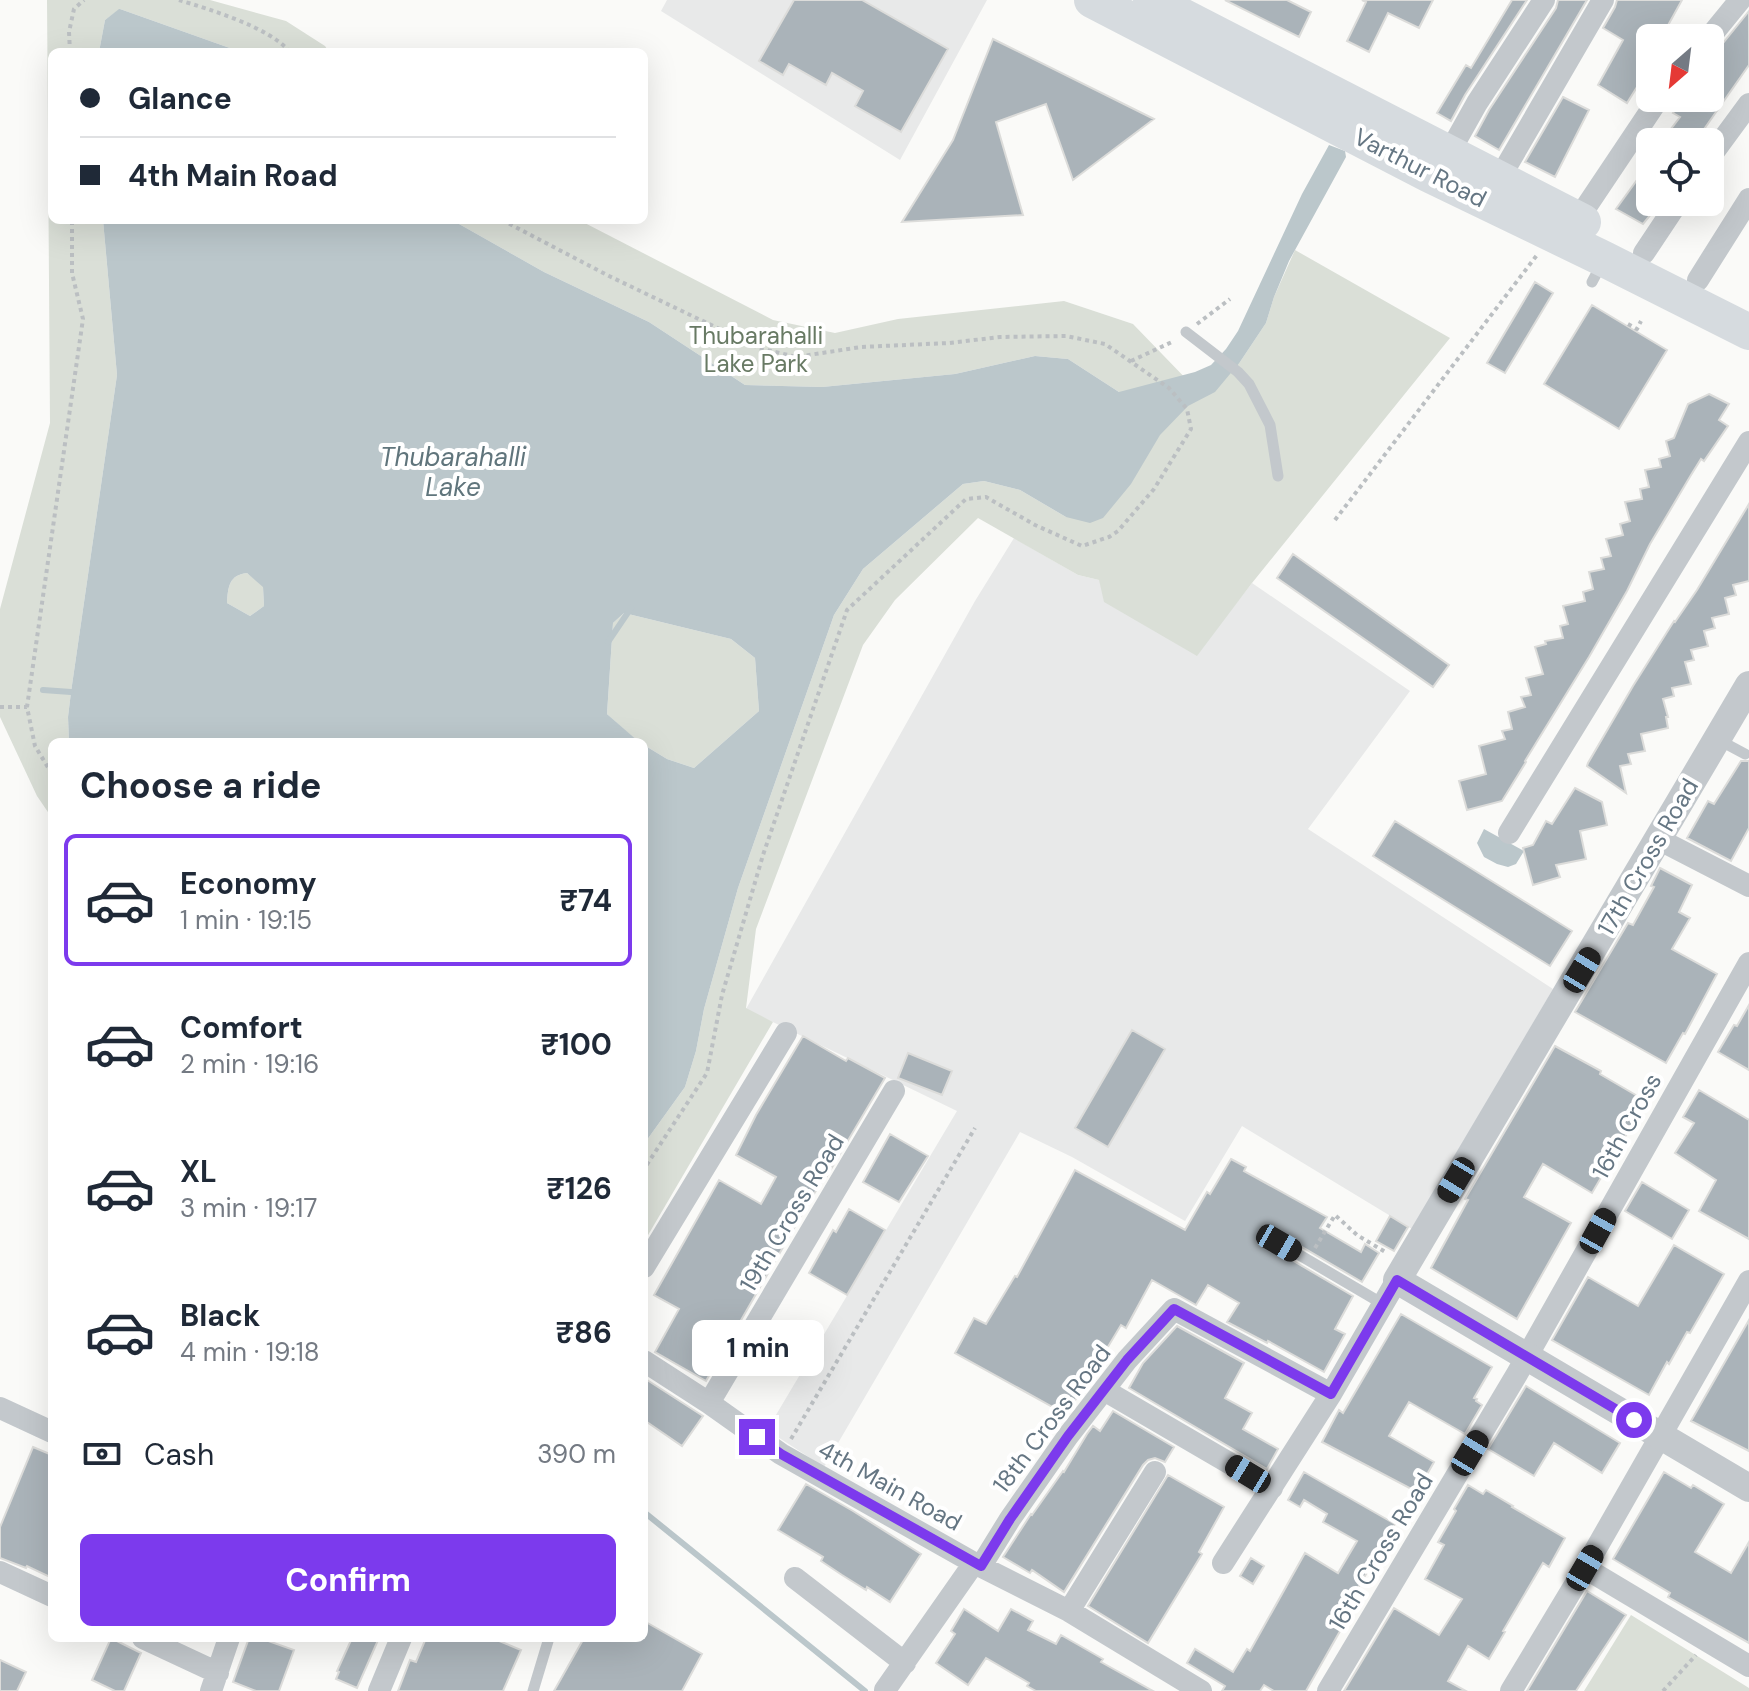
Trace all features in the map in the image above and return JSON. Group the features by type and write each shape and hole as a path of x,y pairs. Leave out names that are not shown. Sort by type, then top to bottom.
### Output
{"main road":[{"name":"Varthur Road","path":"1092,0 1136,5 1566,227 1644,253 1749,305"},
{"name":"Varthur Road","path":"1442,165 1499,179 1566,227 1598,271 1749,332"}],"street":[{"path":"1442,165 1477,103 1544,0"},
{"path":"1499,179 1603,0"},
{"path":"1720,24 1740,0"},
{"path":"1724,138 1749,104"},
{"path":"1566,227 1649,112"},
{"path":"1698,280 1749,199"},
{"path":"1644,253 1669,216"},
{"path":"1509,833 1749,442"},
{"name":"17th Cross Road","path":"1223,1563 1331,1394 1749,685"},
{"path":"1658,839 1749,886"},
{"name":"16th Cross","path":"1527,1357 1749,963"},
{"path":"648,1260 786,1033"},
{"name":"19th Cross Road","path":"709,1403 894,1091"},
{"path":"1396,1283 1749,1488"},
{"path":"1511,1691 1746,1294"},
{"name":"18th Cross Road","path":"887,1691 1068,1436 1127,1360 1174,1309 1331,1394"},
{"name":"16th Cross Road","path":"1328,1691 1527,1357"},
{"name":"4th Main Road","path":"648,1364 781,1454 978,1565 1069,1611 1201,1691"},
{"path":"1104,1390 1272,1488"},
{"path":"0,1408 48,1430"},
{"path":"1069,1611 1155,1472"},
{"path":"1585,1568 1749,1666"},
{"path":"0,1572 48,1594"},
{"path":"795,1578 905,1663"},
{"path":"149,1642 217,1685 228,1642"},
{"path":"379,1691 399,1642"}],"lane":[{"path":"1186,332 1249,384 1270,425 1278,476"},
{"path":"1717,739 1745,754"},
{"path":"1279,1243 1307,1260 1396,1283"},
{"path":"533,1691 548,1642"}],"path":[{"path":"70,48 69,32 74,9 84,0"},
{"path":"179,0 232,17 286,48"},
{"path":"48,767 35,746 27,707 83,319 72,273 72,224"},
{"path":"510,224 759,348 796,357 861,347 1000,337 1066,336 1105,344 1169,388 1187,409 1191,429 1154,489 1118,531 1109,537 1082,546 1035,525 986,497 966,499 847,610 763,855 722,995 707,1073 648,1163"},
{"path":"1335,520 1566,227"},
{"path":"1629,323 1637,329 1641,321"},
{"path":"0,707 27,707"},
{"path":"781,1454 975,1128"},
{"path":"1307,1260 1335,1215 1357,1235 1396,1283"},
{"path":"1663,1691 1696,1655 1705,1639"}],"shaded area":[{"path":"667,0 987,0 900,160 661,11"},
{"path":"1014,538 1078,575 1099,580 1196,655 1252,583 1410,691 1308,829 1553,989 1412,1229 1242,1126 1185,1221 1072,1157 1020,1132 824,1467 767,1430 957,1111 746,1009 975,601"}],"green space":[{"path":"47,0 210,0 286,21 326,48 230,48 120,9 105,20 100,48 48,48 48,141"},
{"path":"49,224 103,224 117,375 71,692 69,738 48,738 48,812 37,796 0,717 0,609 50,423"},
{"name":"Thubarahalli Lake Park","path":"459,224 587,224 773,320 835,333 898,319 1064,301 1133,324 1193,386 1240,362 1266,323 1295,250 1450,338 1252,583 1197,656 1104,602 1099,580 1078,575 978,518 895,600 863,645 756,929 746,1008 773,1022 648,1235 648,1138 685,1087 738,888 834,615 863,569 963,484 984,481 1020,490 1066,517 1119,392 1068,359 1035,356 955,374 822,387 745,385 649,322 544,272"},
{"path":"247,573 263,586 264,606 250,616 227,603 233,579"},
{"path":"624,613 731,639 755,658 759,711 694,768 667,759 648,747 648,738 634,738 607,714 613,623"},
{"path":"1631,1615 1749,1688 1749,1691 1584,1691"}],"water":[{"path":"119,9 230,48 100,48 105,20"},
{"name":"Thubarahalli Lake","path":"1329,145 1345,151 1346,157 1289,261 1266,323 1215,392 1188,406 1160,435 1131,484 1103,518 1090,523 1066,517 1020,490 984,481 963,484 863,569 834,615 738,888 685,1087 648,1138 648,747 667,759 694,768 759,711 755,658 731,639 624,613 613,623 607,714 634,738 69,738 71,692 117,375 103,224 459,224 544,272 649,322 745,385 822,387 955,374 1035,356 1068,359 1119,392 1211,365 1238,331 1302,194","holes":["247,573 263,587 264,606 250,616 227,603 233,579"]},
{"path":"1484,829 1524,851 1516,864 1508,867 1484,857 1477,843"}],"building":[{"path":"794,0 862,0 948,49 901,132 855,106 863,91 832,73 826,85 789,64 783,75 759,61"},
{"path":"1225,0 1287,0 1311,12 1299,37"},
{"path":"1362,0 1433,0 1419,28 1388,13 1369,52 1347,41 1366,2"},
{"path":"1512,0 1527,0 1451,121 1437,113 1466,65 1471,68"},
{"path":"1558,0 1587,0 1499,150 1475,136 1556,8"},
{"path":"1617,0 1682,0 1669,24 1636,24 1636,89 1627,103 1598,85 1623,40 1603,28"},
{"path":"1749,11 1749,65 1724,101 1724,42"},
{"path":"993,39 1154,119 1073,180 1046,104 996,122 1023,215 902,222 953,140"},
{"path":"1563,97 1589,110 1555,177 1525,162"},
{"path":"1716,112 1705,128 1672,128 1680,117 1673,113"},
{"path":"1636,181 1636,216 1650,216 1643,224 1616,209"},
{"path":"1535,282 1553,293 1505,373 1487,363"},
{"path":"1592,305 1667,350 1619,429 1544,384"},
{"path":"1709,394 1729,404 1719,420 1728,426 1691,475 1589,657 1502,801 1467,810 1459,781 1486,774 1479,746 1505,739 1502,731 1512,729 1508,712 1525,707 1521,697 1531,695 1526,678 1543,674 1535,647 1546,644 1545,641 1563,638 1560,626 1568,624 1563,606 1585,601 1583,592 1593,589 1589,572 1604,569 1601,558 1611,556 1606,539 1623,535 1620,524 1630,521 1625,502 1642,499 1640,489 1649,487 1645,470 1661,467 1659,459 1670,456 1666,441 1674,438 1688,404"},
{"path":"1749,504 1749,581 1733,585 1736,595 1725,598 1729,614 1712,618 1715,628 1704,631 1708,646 1691,650 1694,660 1685,662 1691,684 1672,688 1674,696 1663,699 1668,728 1641,734 1645,751 1628,754 1631,764 1620,766 1626,793 1587,766 1588,763 1633,686"},
{"path":"1293,554 1449,665 1433,687 1277,578"},
{"path":"1741,761 1749,761 1749,828 1731,861 1687,838 1708,801 1714,804"},
{"path":"1575,788 1602,802 1607,825 1580,831 1586,859 1556,865 1560,877 1533,885 1523,848 1533,845 1546,821 1552,824"},
{"path":"1395,821 1572,931 1550,966 1373,856"},
{"path":"1660,868 1692,885 1679,912 1690,918 1672,949 1717,974 1666,1063 1575,1012 1628,923 1633,925 1654,887 1651,886"},
{"path":"1749,1005 1749,1070 1718,1052"},
{"path":"1132,1030 1165,1049 1108,1147 1075,1128"},
{"path":"803,1036 846,1061 848,1058 885,1078 706,1381 655,1352 679,1309 654,1295 719,1180 761,1204 776,1177 736,1155"},
{"path":"1555,1046 1646,1101 1592,1193 1543,1164 1524,1197 1571,1223 1517,1319 1431,1268 1468,1200 1465,1199"},
{"path":"908,1053 952,1071 942,1095 898,1078"},
{"path":"1699,1090 1749,1120 1749,1239 1699,1211 1716,1180 1675,1153 1694,1123 1683,1117"},
{"path":"890,1134 928,1156 899,1202 863,1182"},
{"path":"1231,1159 1246,1167 1244,1171 1327,1217 1320,1228 1361,1252 1365,1244 1379,1253 1362,1282 1283,1236 1276,1235 1271,1239 1275,1250 1353,1296 1335,1329 1345,1334 1324,1372 1227,1322 1239,1303 1208,1285 1196,1305 1152,1280 1126,1328 1121,1325 1098,1359 1067,1415 955,1353 974,1318 986,1324 1017,1277 1075,1170 1185,1230"},
{"path":"1642,1182 1689,1210 1672,1239 1625,1211"},
{"path":"849,1209 885,1230 847,1295 809,1273 833,1230 836,1232"},
{"path":"1390,1216 1408,1227 1394,1251 1376,1241"},
{"path":"1674,1245 1724,1274 1649,1395 1552,1340 1588,1277 1638,1306"},
{"path":"1401,1314 1492,1367 1474,1398 1482,1405 1465,1434 1409,1402 1389,1436 1434,1462 1417,1492 1322,1442 1339,1410 1343,1413"},
{"path":"1749,1320 1749,1451 1691,1421"},
{"path":"1177,1326 1244,1363 1225,1398 1252,1413 1243,1429 1278,1449 1267,1469 1129,1388 1143,1363"},
{"path":"648,1381 703,1416 682,1446 648,1423"},
{"path":"1526,1386 1620,1443 1602,1473 1554,1443 1534,1476 1488,1449"},
{"path":"1113,1411 1174,1447 1165,1462 1155,1458 1143,1465 1064,1592 1032,1570 1030,1573 1003,1557 1093,1426 1100,1431"},
{"path":"33,1447 48,1453 48,1576 0,1558 0,1527"},
{"path":"1304,1472 1395,1524 1343,1614 1348,1617 1306,1691 1274,1691 1264,1685 1260,1691 1222,1691 1225,1686 1187,1663 1195,1649 1233,1672 1247,1649 1250,1651 1305,1553 1338,1573 1357,1541 1323,1522 1327,1514 1304,1500 1300,1507 1288,1500"},
{"path":"1664,1472 1724,1504 1695,1552 1731,1573 1749,1542 1749,1643 1668,1597 1670,1593 1613,1559"},
{"path":"1168,1475 1224,1507 1199,1552 1202,1554 1148,1643 1088,1606"},
{"path":"806,1484 921,1554 890,1602 842,1575 821,1561 823,1557 778,1530"},
{"path":"1468,1485 1483,1494 1486,1490 1565,1538 1549,1567 1543,1563 1489,1659 1468,1646 1448,1681 1466,1691 1344,1691 1394,1608 1439,1635 1462,1599 1425,1579 1444,1545 1438,1542"},
{"path":"1251,1558 1264,1566 1253,1584 1240,1576"},
{"path":"1587,1591 1626,1615 1576,1691 1527,1691"},
{"path":"964,1609 998,1631 1011,1609 1033,1621 1028,1630 1056,1644 1061,1635 1153,1691 1036,1691 1027,1686 1029,1683 986,1658 968,1685 936,1663 955,1634 951,1631"},
{"path":"648,1623 702,1654 682,1691 554,1691 582,1642 648,1642"},
{"path":"109,1642 119,1642 141,1653 124,1691 115,1691 92,1680"},
{"path":"248,1642 271,1642 294,1650 279,1691 256,1691 233,1682"},
{"path":"350,1642 377,1642 357,1688 336,1679"},
{"path":"424,1642 502,1642 521,1650 503,1691 398,1691 410,1660 416,1662"},
{"path":"0,1660 26,1672 17,1691 0,1691"}],"waterway":[{"path":"608,642 631,608"},
{"path":"43,690 71,692"},
{"path":"648,1515 865,1691"}],"route":[{"path":"757,1437 781,1454 981,1566 1068,1436 1127,1360 1174,1309 1331,1394 1397,1280 1634,1420"}]}
